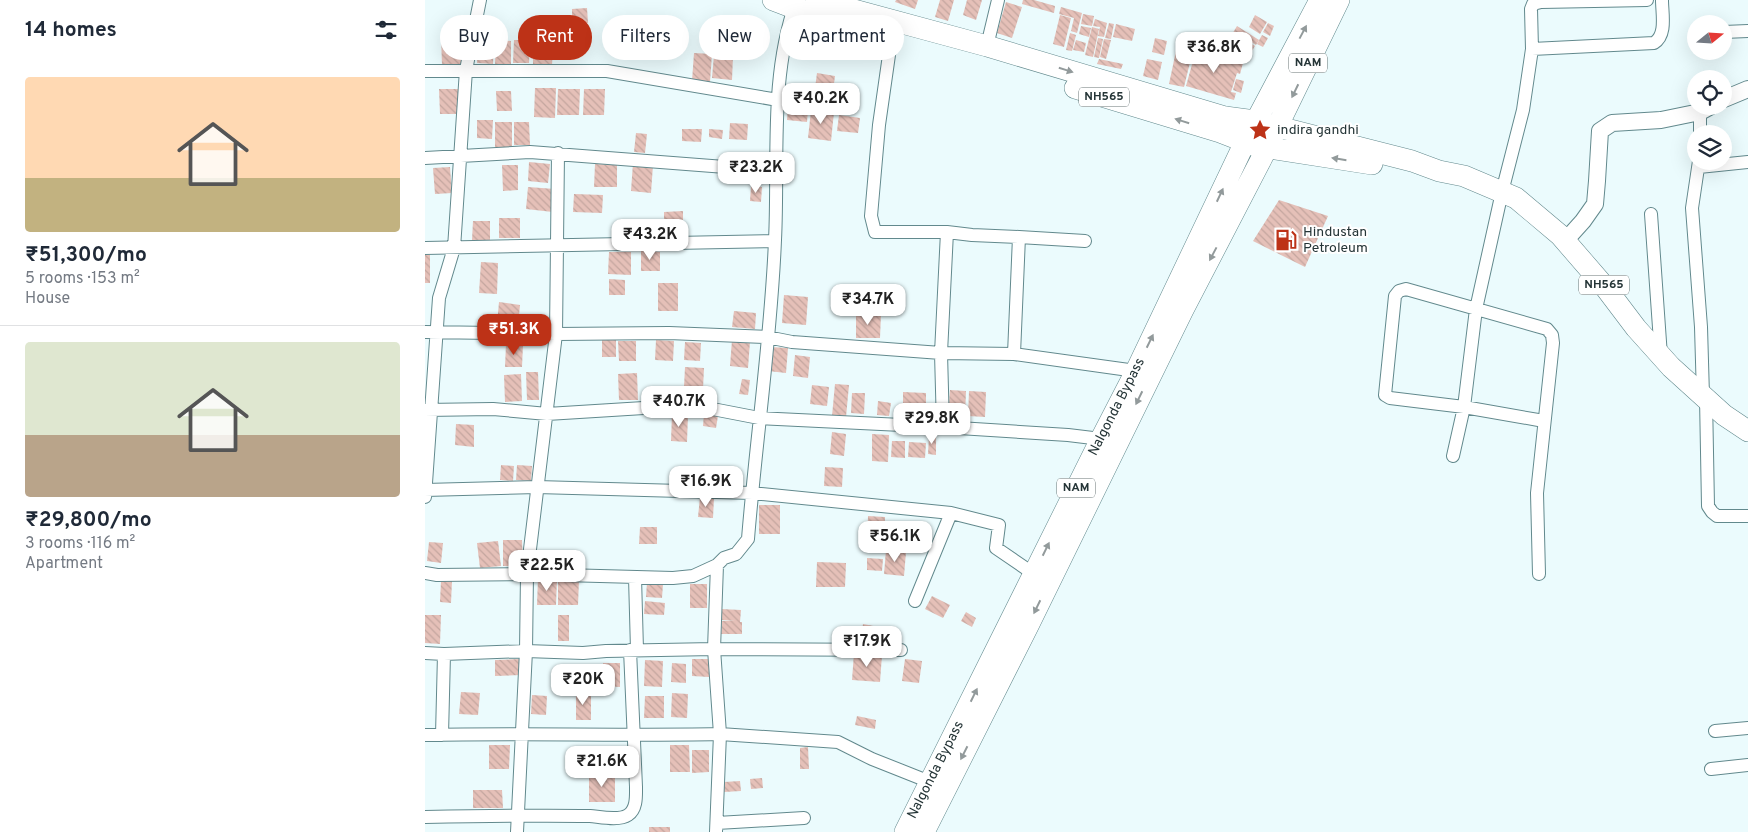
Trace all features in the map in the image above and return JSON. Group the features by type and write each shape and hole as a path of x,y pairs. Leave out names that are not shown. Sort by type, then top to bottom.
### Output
{"highway":[{"name":"NH565","path":"773,0 795,4 831,15"},
{"name":"NH565","path":"817,0 987,46 1225,117 1255,121 1412,161 1439,171 1464,176 1516,198 1565,241 1661,357 1725,415 1748,431"},
{"name":"NAM","path":"1245,142 1320,0"},
{"name":"NAM","path":"1267,148 1339,0"},
{"name":"NH565","path":"904,37 1220,132 1267,148 1410,170 1439,171"},
{"name":"Nalgonda Bypass","path":"905,832 1136,371 1245,142"},
{"name":"Nalgonda Bypass","path":"924,832 1183,310 1267,148"}],"street":[{"path":"480,0 466,70 454,248 431,332 425,492 537,487 752,493 951,513 999,526 996,548 1034,574"},
{"path":"987,46 998,0"},
{"path":"1453,456 1463,407 1476,310 1502,192 1523,110 1532,50 1531,9 1533,4 1541,2 1647,0"},
{"path":"1532,50 1654,43 1662,35 1662,0"},
{"path":"425,573 437,575 527,574 635,578 693,576 717,565 724,558 736,554 748,539 775,241 777,100 783,55 795,4"},
{"path":"1733,32 1748,32"},
{"path":"888,60 879,125 871,216 875,232 947,232 1085,241"},
{"path":"425,71 607,71 777,100"},
{"path":"1732,95 1748,88"},
{"path":"1565,241 1595,204 1600,131 1612,123 1661,120 1687,114"},
{"path":"425,158 530,152 777,171"},
{"path":"517,832 526,651 527,574 556,334 557,153"},
{"path":"1732,163 1748,162"},
{"path":"1698,170 1692,208 1701,327 1708,506 1717,516 1748,516"},
{"path":"1651,214 1661,357"},
{"path":"943,427 941,353 947,232"},
{"path":"1014,354 1019,237"},
{"path":"425,248 775,241"},
{"path":"1539,574 1536,507 1553,343 1552,336 1547,329 1406,289 1399,291 1395,296 1385,395 1390,398 1463,407 1544,421"},
{"path":"431,332 669,333 767,337 792,342 941,353 1014,354 1136,371"},
{"path":"428,410 493,409 547,414 693,405 759,418 943,427 1101,438"},
{"path":"915,601 951,513"},
{"path":"717,565 714,649 720,734 717,828 805,818"},
{"path":"425,817 617,817 629,815 635,803 633,650 635,578"},
{"path":"425,653 714,649 901,650"},
{"path":"443,734 444,654"},
{"path":"1715,732 1748,728"},
{"path":"425,735 634,736 720,734 811,739 838,742 871,759 930,782"},
{"path":"1711,769 1748,765"}],"building":[{"path":"896,0 918,0 915,9 895,2"},
{"path":"940,0 954,0 948,21 935,17"},
{"path":"967,0 982,0 976,20 963,15"},
{"path":"1023,0 1034,0 1055,6 1054,13 1022,4"},
{"path":"1006,2 1022,7 1012,38 997,33"},
{"path":"1061,7 1082,13 1077,33 1071,31 1074,18 1059,14"},
{"path":"587,8 587,15 572,15 572,9"},
{"path":"1083,14 1094,16 1092,26 1081,24"},
{"path":"1060,15 1071,18 1064,47 1053,44"},
{"path":"1255,15 1267,22 1260,34 1249,27"},
{"path":"1095,19 1107,23 1104,37 1098,36 1100,27 1093,26"},
{"path":"1109,23 1114,24 1111,39 1105,38"},
{"path":"1268,23 1274,26 1270,36 1263,32"},
{"path":"1116,24 1135,29 1132,41 1113,37"},
{"path":"1081,26 1091,28 1089,37 1079,34"},
{"path":"1237,26 1259,40 1256,45 1242,36 1239,40 1231,36"},
{"path":"1092,27 1099,29 1093,57 1085,55"},
{"path":"1070,33 1076,35 1072,51 1066,50"},
{"path":"1262,35 1268,38 1263,47 1257,44"},
{"path":"1098,38 1103,39 1099,58 1094,57"},
{"path":"1155,38 1167,41 1164,55 1152,52"},
{"path":"1242,38 1255,46 1251,52 1238,44"},
{"path":"1104,39 1111,40 1106,59 1100,57"},
{"path":"514,40 518,40 518,60 529,60 529,63 513,63"},
{"path":"1076,40 1086,43 1084,52 1073,50"},
{"path":"508,41 511,41 511,66 495,65 495,60 508,60"},
{"path":"1177,46 1193,50 1184,87 1169,84"},
{"path":"1231,46 1248,51 1246,57 1230,52"},
{"path":"1196,50 1243,63 1240,74 1237,73 1231,92 1236,93 1234,100 1186,86"},
{"path":"694,53 699,53 699,60 712,60 710,82 692,81"},
{"path":"1099,59 1123,64 1121,69 1097,64"},
{"path":"1147,59 1162,62 1158,80 1143,76"},
{"path":"442,60 464,60 464,64 442,65"},
{"path":"477,60 493,60 493,64 477,63"},
{"path":"533,60 552,60 552,67 533,67"},
{"path":"714,60 733,60 732,80 712,78"},
{"path":"817,73 835,76 832,98 814,96"},
{"path":"1236,79 1244,81 1241,93 1233,90"},
{"path":"535,88 556,88 555,118 534,117"},
{"path":"439,89 459,89 460,114 440,114"},
{"path":"558,89 580,89 579,115 557,115"},
{"path":"584,89 605,89 604,115 583,115"},
{"path":"496,91 511,91 512,111 497,111"},
{"path":"788,107 808,110 807,122 787,120"},
{"path":"811,110 834,112 831,141 808,138"},
{"path":"839,115 860,118 858,133 837,131"},
{"path":"477,120 493,120 492,139 477,138"},
{"path":"495,122 512,122 512,147 495,147"},
{"path":"514,122 529,122 530,145 514,145"},
{"path":"730,123 748,124 747,140 729,139"},
{"path":"682,129 702,129 701,142 682,141"},
{"path":"709,129 723,130 722,139 709,137"},
{"path":"636,133 647,134 645,153 634,152"},
{"path":"529,162 550,164 548,183 528,181"},
{"path":"633,163 653,165 651,193 631,191"},
{"path":"595,164 617,165 617,187 594,187"},
{"path":"502,165 518,165 518,190 503,191"},
{"path":"450,167 452,193 435,194 433,168"},
{"path":"751,186 762,187 761,202 750,201"},
{"path":"528,187 555,189 553,212 526,209"},
{"path":"574,194 603,195 602,213 573,212"},
{"path":"1279,200 1328,216 1305,267 1253,241"},
{"path":"683,211 683,225 664,225 664,212"},
{"path":"499,218 520,218 520,238 499,238"},
{"path":"473,221 490,221 490,240 472,240"},
{"path":"641,251 660,252 660,271 641,271"},
{"path":"609,252 631,252 631,275 608,274"},
{"path":"425,255 430,255 430,283 425,283"},
{"path":"481,262 498,263 497,294 479,293"},
{"path":"609,279 625,280 625,295 609,295"},
{"path":"658,283 678,283 678,311 658,311"},
{"path":"784,295 808,297 806,325 782,323"},
{"path":"499,302 520,305 518,326 497,324"},
{"path":"734,311 756,313 755,329 732,327"},
{"path":"856,314 881,314 880,338 856,338"},
{"path":"602,340 616,340 616,357 602,357"},
{"path":"656,340 674,341 673,361 655,360"},
{"path":"732,340 750,342 748,368 730,366"},
{"path":"618,341 636,341 636,361 619,361"},
{"path":"685,342 701,343 700,361 684,360"},
{"path":"506,344 523,345 522,367 505,367"},
{"path":"770,347 788,348 786,373 768,371"},
{"path":"795,355 810,357 808,378 793,376"},
{"path":"685,367 704,368 703,389 684,387"},
{"path":"526,372 538,372 539,400 527,400"},
{"path":"637,373 638,400 619,400 618,374"},
{"path":"521,374 522,401 505,402 504,375"},
{"path":"742,379 750,380 748,395 739,394"},
{"path":"835,384 849,385 846,417 832,416"},
{"path":"812,385 829,387 827,406 810,404"},
{"path":"950,390 966,391 965,417 948,416"},
{"path":"969,391 986,392 985,417 968,416"},
{"path":"903,392 926,393 926,405 903,404"},
{"path":"852,393 865,393 864,414 851,413"},
{"path":"878,401 891,403 889,416 877,415"},
{"path":"672,414 688,415 687,442 671,441"},
{"path":"704,414 718,416 716,428 703,426"},
{"path":"456,424 474,425 474,447 455,445"},
{"path":"832,432 846,434 844,456 830,454"},
{"path":"872,434 889,435 888,462 872,461"},
{"path":"929,436 936,436 936,455 928,454"},
{"path":"892,441 905,441 905,458 891,457"},
{"path":"909,442 926,443 925,458 908,457"},
{"path":"501,465 514,466 513,481 500,480"},
{"path":"517,465 532,466 531,481 516,480"},
{"path":"825,467 843,468 842,487 824,486"},
{"path":"700,497 714,498 713,518 698,517"},
{"path":"759,505 780,505 780,534 759,534"},
{"path":"868,516 885,517 884,546 867,545"},
{"path":"640,527 657,527 657,544 639,544"},
{"path":"503,540 522,540 523,566 503,566"},
{"path":"498,541 501,566 480,568 477,543"},
{"path":"429,542 443,543 441,563 427,561"},
{"path":"886,550 906,552 904,576 884,574"},
{"path":"867,558 883,559 882,571 867,570"},
{"path":"817,562 846,563 845,587 816,587"},
{"path":"538,578 557,579 556,605 537,605"},
{"path":"558,579 579,580 578,605 558,605"},
{"path":"441,581 452,581 451,603 440,602"},
{"path":"647,582 663,584 662,598 646,597"},
{"path":"690,584 707,584 707,608 690,608"},
{"path":"932,596 950,605 943,618 925,609"},
{"path":"645,601 665,603 664,615 644,614"},
{"path":"721,609 741,610 742,634 721,634 722,621 735,621 721,620"},
{"path":"966,612 976,618 972,627 961,621"},
{"path":"425,615 441,615 440,644 425,643"},
{"path":"558,615 569,615 569,641 558,641"},
{"path":"863,624 889,629 885,650 860,645"},
{"path":"854,653 882,655 880,682 852,680"},
{"path":"520,659 521,675 495,676 495,660"},
{"path":"692,659 709,659 709,677 692,676"},
{"path":"905,659 922,661 919,683 902,681"},
{"path":"645,660 663,661 662,687 644,686"},
{"path":"603,663 620,663 620,687 603,686"},
{"path":"672,663 686,664 686,683 671,682"},
{"path":"461,692 480,693 478,715 459,714"},
{"path":"576,692 591,692 591,720 576,720"},
{"path":"672,693 688,694 687,718 671,717"},
{"path":"532,695 547,696 546,715 531,714"},
{"path":"645,696 664,696 664,718 644,718"},
{"path":"857,716 876,720 875,729 855,725"},
{"path":"489,745 510,745 509,769 489,769"},
{"path":"670,745 689,745 690,772 670,772"},
{"path":"808,747 809,769 800,769 800,748"},
{"path":"692,750 709,750 709,772 692,773"},
{"path":"589,773 615,773 615,802 589,802"},
{"path":"762,778 763,788 751,789 750,779"},
{"path":"740,781 741,791 724,792 724,782"},
{"path":"473,790 502,790 503,808 473,808"},
{"path":"649,827 670,827 670,832 649,832"}],"place":[{"name":"indira gandhi","path":"1260,130"},
{"name":"Hindustan Petroleum","path":"1286,240"}]}
